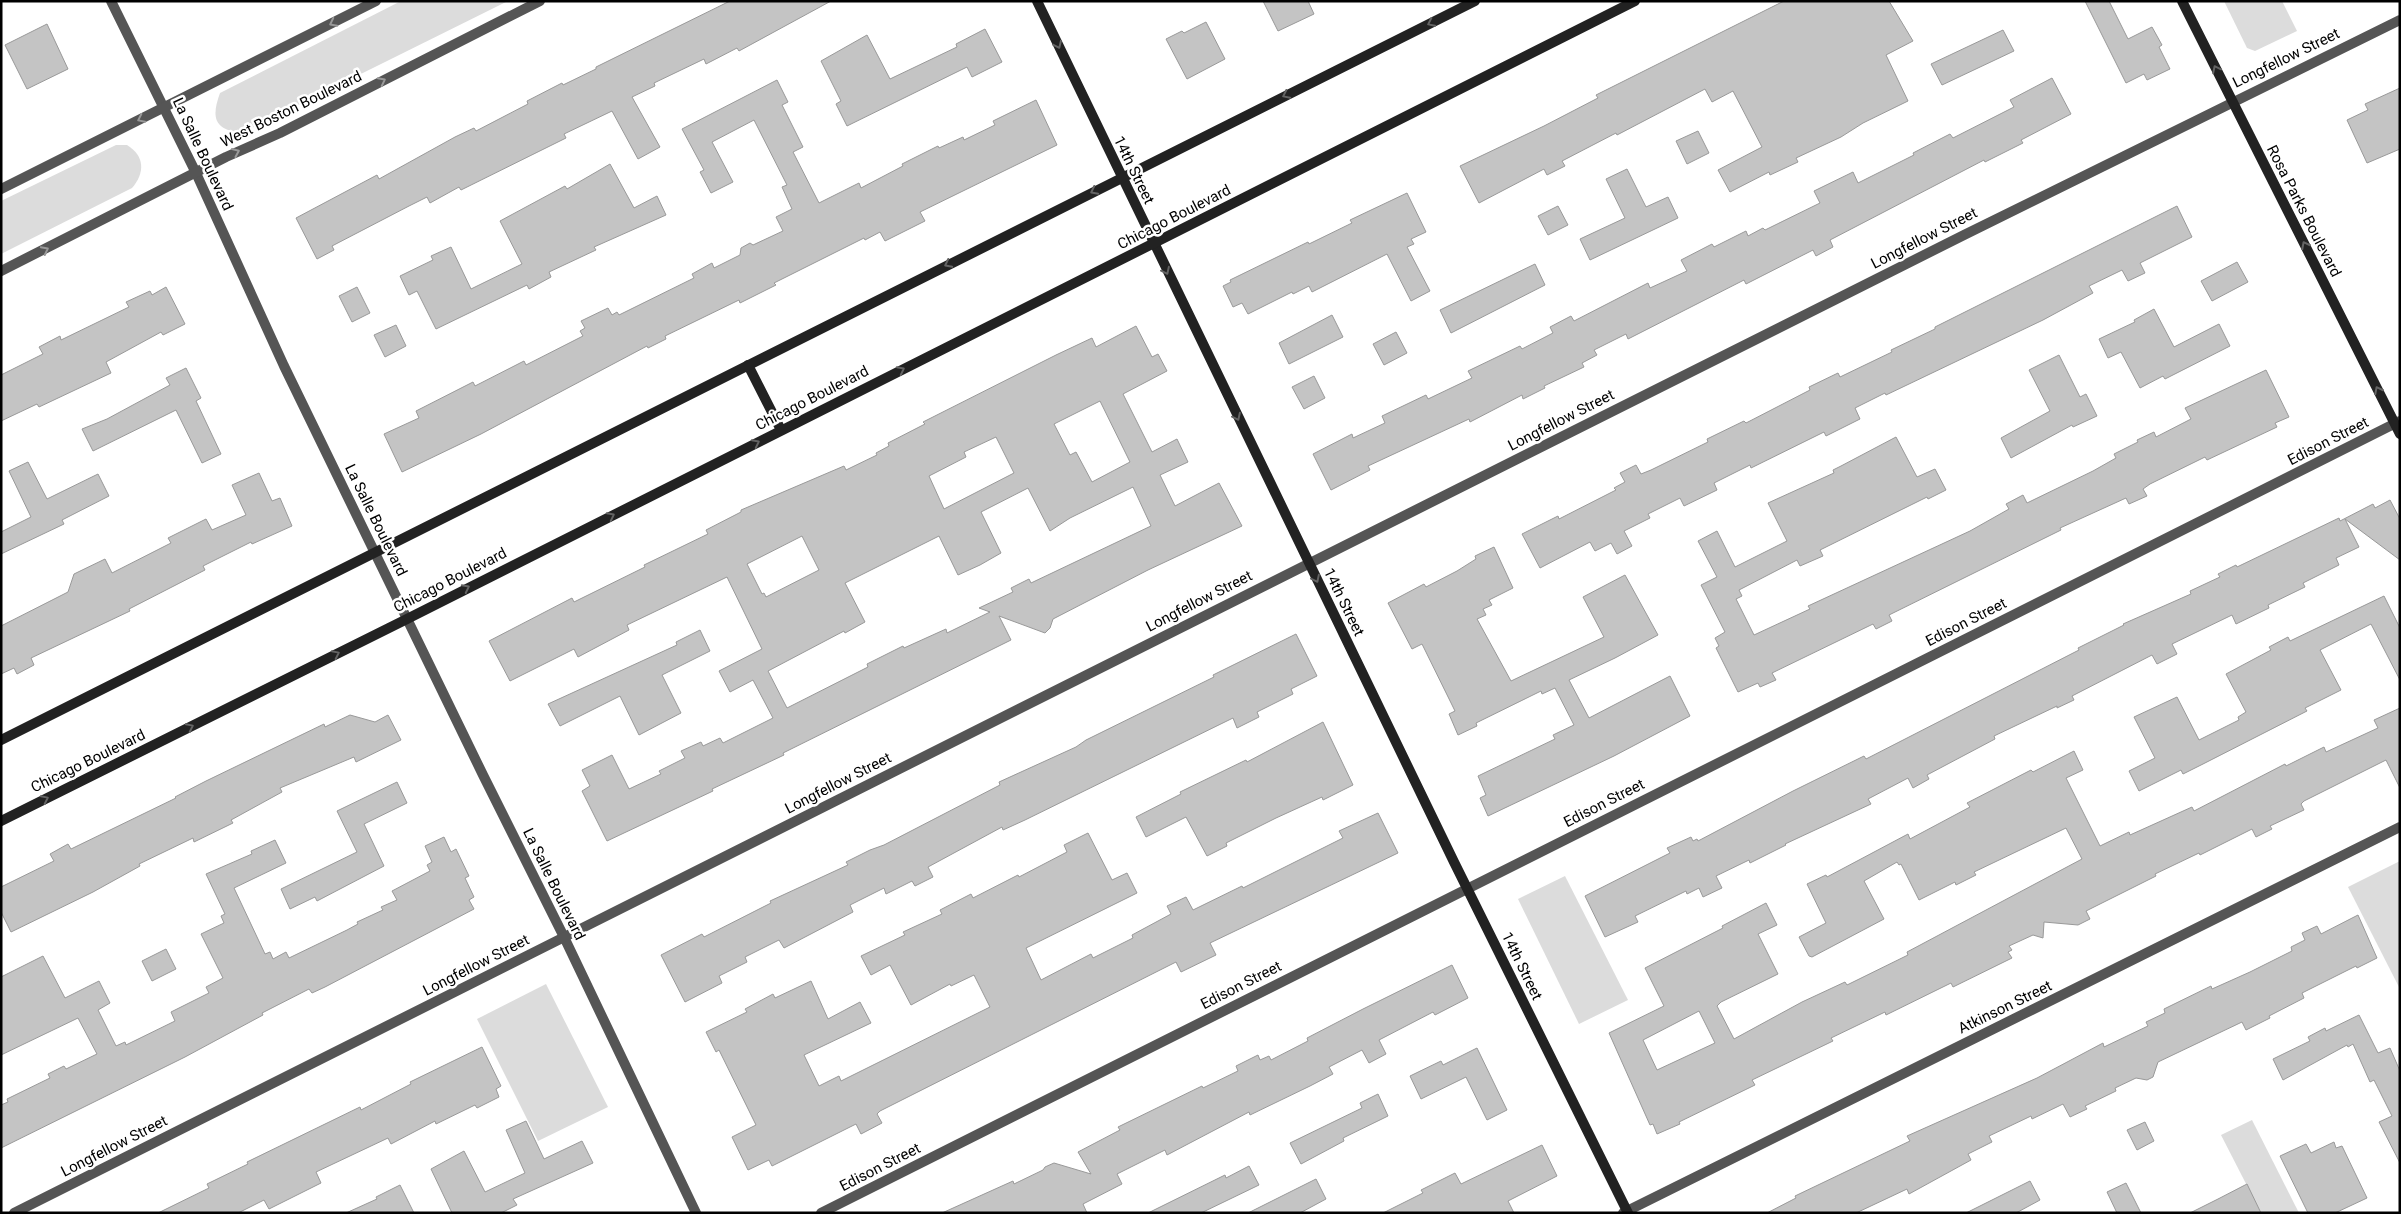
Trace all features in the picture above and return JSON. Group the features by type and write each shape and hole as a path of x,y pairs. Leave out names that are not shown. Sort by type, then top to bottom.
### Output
{"street":[{"name":"La Salle Boulevard","path":"111,1 196,173 284,366 564,937 696,1213"},
{"path":"1,189 376,1"},
{"name":"West Boston Boulevard","path":"1,272 540,1"},
{"name":"14th Street","path":"1038,1 1153,244 1626,1212"},
{"path":"1,740 1475,1"},
{"name":"Chicago Boulevard","path":"2,820 407,620 1153,244 1617,5 1635,1"},
{"name":"Rosa Parks Boulevard","path":"2182,1 2397,423 2400,434"},
{"name":"Longfellow Street","path":"14,1213 2232,101 2400,20"},
{"path":"748,365 781,430"},
{"name":"Edison Street","path":"821,1213 2397,423"},
{"name":"Atkinson Street","path":"1626,1212 2400,827"}],"shaded area":[{"path":"401,1 508,1 242,133 220,126 217,121 216,109 220,93"},
{"path":"2224,1 2282,1 2297,31 2255,51 2247,48"},
{"path":"116,145 127,145 133,149 140,159 141,171 132,188 1,254 1,201"},
{"path":"2400,861 2400,989 2348,887"},
{"path":"1565,876 1628,1000 1579,1024 1518,899"},
{"path":"546,984 608,1107 538,1141 477,1019"},
{"path":"2252,1120 2299,1213 2261,1213 2221,1135"}],"building":[{"path":"730,1 831,1 739,51 737,48 706,64 704,59 654,83 655,86 632,97 660,147 638,159 612,111 564,134 566,138 461,190 459,187 430,203 427,197 409,206 332,246 334,250 317,259 296,218 377,175 379,179 455,137 474,128 476,131 528,104 527,101 562,83 563,85 596,69 596,67"},
{"path":"1263,1 1308,1 1314,14 1278,31"},
{"path":"1784,1 1889,1 1913,41 1886,55 1908,101 1863,123 1841,137 1796,158 1798,162 1770,175 1769,172 1730,192 1718,170 1762,147 1733,91 1712,102 1705,89 1617,135 1616,133 1562,161 1565,166 1547,175 1544,169 1479,203 1460,166 1544,126 1598,98 1596,95"},
{"path":"2085,1 2109,1 2128,39 2152,27 2162,45 2159,47 2170,69 2147,80 2144,74 2126,83"},
{"path":"1206,22 1225,59 1187,79 1166,39 1182,31 1184,33"},
{"path":"47,24 68,69 27,89 5,45"},
{"path":"985,29 1002,62 972,77 967,67 847,126 836,104 841,101 821,61 867,35 890,79 957,47 956,44"},
{"path":"2003,30 2014,51 1942,85 1931,64"},
{"path":"2052,78 2071,114 2021,140 2023,143 1985,162 1984,160 1830,240 1833,247 1816,256 1813,250 1746,284 1744,280 1628,339 1626,334 1594,350 1597,355 1582,363 1584,367 1544,386 1545,388 1523,399 1522,395 1470,422 1469,419 1368,466 1370,470 1331,490 1313,454 1352,434 1353,438 1385,423 1382,416 1426,395 1428,399 1472,378 1468,371 1520,346 1522,349 1553,333 1550,327 1571,316 1574,321 1648,283 1650,288 1687,271 1681,260 1712,244 1714,247 1746,231 1748,236 1763,228 1765,230 1820,203 1814,191 1853,172 1858,183 1914,155 1913,153 1950,134 1953,138 2014,107 2010,100"},
{"path":"777,80 788,102 782,105 803,147 793,152 819,203 859,183 861,188 938,146 939,148 963,137 964,140 995,125 993,121 1036,100 1057,145 920,212 925,221 885,241 880,232 865,240 864,238 774,283 776,285 740,303 739,300 665,336 666,339 648,348 647,346 481,434 402,472 384,434 419,418 416,411 473,382 475,386 524,361 526,365 583,336 580,331 585,328 581,321 608,308 612,315 617,312 619,315 694,278 692,274 712,263 714,268 740,255 741,248 750,243 753,245 783,231 776,217 792,209 782,187 787,185 754,120 712,142 733,182 711,193 700,172 704,170 682,129"},
{"path":"2400,88 2400,149 2367,163 2347,120 2368,110 2365,104"},
{"path":"1698,131 1709,153 1687,164 1676,141"},
{"path":"610,164 634,208 657,196 666,215 594,247 596,250 549,272 551,277 529,289 527,285 436,329 417,291 409,295 400,276 433,260 431,256 451,247 471,289 522,264 500,221 565,186 567,189"},
{"path":"1627,169 1646,207 1668,197 1678,218 1590,260 1580,239 1625,218 1606,179"},
{"path":"1407,193 1426,232 1411,239 1414,244 1407,247 1430,291 1411,301 1387,254 1312,292 1309,286 1293,294 1292,292 1248,314 1242,303 1233,307 1223,286 1231,282 1230,280 1352,223 1350,220"},
{"path":"1558,206 1568,225 1548,235 1538,216"},
{"path":"2177,206 2192,237 2140,263 2145,273 2128,281 2122,270 2089,286 2093,293 2043,320 1855,408 1860,419 1826,436 1824,432 1751,468 1750,465 1714,483 1717,490 1684,506 1680,498 1648,514 1650,518 1624,531 1632,546 1617,554 1611,543 1595,551 1590,542 1540,568 1522,534 1558,516 1559,519 1616,490 1614,488 1625,482 1620,473 1636,465 1641,474 1651,470 1708,442 1707,439 1744,421 1746,423 1810,390 1809,387 1838,373 1840,377 1892,352 1891,350 1935,329 1935,327"},
{"path":"2237,262 2248,282 2212,301 2201,281"},
{"path":"1535,264 1545,285 1451,333 1440,310"},
{"path":"166,287 185,324 163,335 161,332 106,362 111,373 39,407 37,404 1,421 1,375 43,354 39,347 60,336 61,340 129,307 126,302 150,291 152,295"},
{"path":"357,287 370,313 352,322 339,296"},
{"path":"2154,309 2174,347 2219,324 2230,346 2165,379 2163,376 2140,388 2121,352 2108,358 2099,339 2135,322 2134,320"},
{"path":"1332,315 1343,337 1289,364 1279,343"},
{"path":"396,325 406,346 385,357 374,335"},
{"path":"1136,326 1152,357 1158,354 1167,371 1123,394 1152,452 1177,439 1188,462 1160,475 1175,506 1219,483 1242,526 1148,570 1053,619 1050,628 1045,633 999,616 1011,640 783,753 784,755 712,789 713,791 607,841 582,791 590,786 582,770 612,755 629,789 661,774 659,771 685,758 681,751 701,742 703,746 720,738 723,743 773,718 753,680 730,692 719,671 762,649 727,577 627,625 629,630 578,657 574,649 510,681 489,641 572,598 574,602 645,567 644,565 708,534 706,530 741,512 741,510 844,466 846,470 877,455 876,453 889,446 888,443 925,424 923,422 1056,355 1092,338 1096,347","holes":["1100,401 1130,462 1092,482 1076,452 1070,455 1054,424","996,437 1014,473 944,509 929,476 966,457 964,452","1133,487 1151,526 1031,583 1029,579 1011,588 1013,592 979,608 990,612 947,633 946,629 904,648 903,646 867,664 868,667 787,708 768,671 865,622 845,583 939,536 958,575 980,565 1001,553 981,512 1028,488 1050,531 1070,518","802,536 819,570 766,597 764,593 762,594 747,564"]},
{"path":"1396,332 1407,353 1384,365 1373,344"},
{"path":"2059,355 2080,397 2086,394 2097,416 2073,427 2072,425 2011,458 2001,438 2050,411 2029,370"},
{"path":"186,368 201,398 196,401 221,454 202,463 176,410 93,451 82,429 107,419 170,385 166,378"},
{"path":"2266,370 2289,417 2275,423 2277,427 2207,460 2205,457 2150,484 2143,489 2147,496 2129,504 2126,498 2060,528 2061,530 1889,615 1892,621 1876,629 1873,624 1772,673 1776,680 1760,687 1758,683 1738,692 1716,648 1719,646 1715,638 1725,632 1701,585 1717,577 1698,541 1717,531 1735,567 1787,541 1768,503 1834,473 1833,470 1896,437 1917,477 1935,469 1946,490 1928,499 1927,497 1820,550 1823,556 1800,566 1797,560 1739,590 1742,596 1736,599 1754,635 1810,609 1808,606 1970,531 2009,509 2006,504 2023,495 2027,503 2093,471 2116,458 2114,454 2138,442 2137,440 2154,432 2156,437 2191,419 2185,408"},
{"path":"1314,376 1325,398 1304,409 1292,387"},
{"path":"28,462 47,499 98,474 109,496 62,520 64,524 1,554 1,532 31,517 9,471"},
{"path":"259,473 272,501 280,498 292,526 252,544 251,542 203,566 205,570 129,609 130,611 31,658 34,665 17,674 14,668 1,674 1,626 68,592 74,574 105,559 112,573 171,543 168,538 206,519 212,530 246,515 232,485"},
{"path":"2390,500 2400,519 2400,560 2345,519 2359,547 2336,558 2339,565 2303,583 2305,587 2268,605 2269,608 2236,624 2232,615 2172,644 2177,654 2157,664 2152,655 2072,696 2074,700 2057,708 2057,706 1994,736 1995,739 1927,775 1929,779 1913,788 1908,778 1868,799 1871,804 1785,844 1750,863 1749,860 1716,876 1722,888 1703,897 1699,888 1687,894 1686,891 1635,916 1638,922 1605,937 1585,896 1670,853 1667,848 1691,837 1693,841 1697,839 1698,841 1864,756 1866,759 2079,650 2078,648 2123,624 2191,594 2190,591 2220,577 2218,574 2236,565 2237,567 2339,518 2340,521 2373,504 2375,508"},
{"path":"1494,547 1513,588 1489,600 1492,605 1483,609 1486,615 1477,619 1511,681 1604,637 1583,597 1625,575 1658,635 1569,680 1589,718 1670,676 1690,716 1614,756 1488,816 1480,798 1486,795 1478,776 1555,739 1553,735 1574,725 1555,688 1542,694 1541,691 1476,723 1477,726 1458,735 1449,714 1455,711 1422,644 1412,649 1388,603 1424,584 1426,587 1457,571 1476,559 1475,556"},
{"path":"2384,596 2400,628 2400,680 2371,624 2320,650 2341,690 2305,708 2307,711 2183,774 2181,770 2139,791 2129,771 2155,758 2134,717 2177,697 2199,740 2239,720 2238,717 2246,712 2226,674 2271,650 2269,647 2288,637 2290,641"},
{"path":"700,630 710,651 662,675 681,713 639,735 620,696 560,726 548,704 677,645 676,642"},
{"path":"1296,634 1317,676 1291,689 1293,694 1257,712 1259,717 1237,728 1233,718 1025,820 1003,830 1002,827 928,867 933,877 915,886 912,881 886,894 884,888 850,905 853,912 784,948 779,940 745,957 747,962 719,976 722,983 685,1002 661,955 702,934 704,937 771,903 770,901 848,865 846,862 884,845 1000,785 999,782 1076,747 1086,740"},
{"path":"2400,708 2400,788 2386,760 2304,801 2301,804 2304,810 2270,826 2272,829 2256,837 2252,829 2200,855 2199,853 2155,874 2156,876 2086,911 2090,919 2078,925 2044,922 2043,938 2033,935 2009,946 2012,950 2008,952 2012,958 1953,987 1951,983 1886,1015 1885,1012 1831,1038 1833,1041 1752,1080 1755,1085 1679,1122 1680,1124 1657,1134 1653,1124 1650,1125 1609,1033 1664,1006 1645,968 1723,928 1722,926 1766,903 1777,925 1758,934 1778,974 1721,1002 1717,1006 1734,1039 1802,1002 1845,982 1847,985 1908,955 1907,952 2082,859 2066,828 1974,872 1976,875 1956,885 1955,882 1919,900 1901,864 1899,865 1897,862 1864,881 1884,919 1812,957 1809,956 1799,937 1826,923 1807,884 1826,875 1827,877 1908,834 1910,839 1970,807 1967,803 2031,770 2033,772 2074,751 2083,770 2066,778 2100,846 2129,832 2130,835 2192,807 2194,811 2285,764 2286,766 2324,747 2326,752 2378,728 2374,720","holes":["1699,1011 1715,1043 1657,1070 1643,1040"]},
{"path":"350,715 375,722 388,715 401,740 356,762 354,757 280,788 282,792 231,820 233,823 194,842 193,838 139,864 140,866 93,892 11,932 1,912 1,887 54,861 50,854 68,844 71,849 324,724 325,727"},
{"path":"1323,722 1353,785 1323,800 1322,797 1276,818 1226,843 1227,846 1207,856 1186,817 1146,837 1136,817 1181,794 1180,792 1246,760 1247,762"},
{"path":"397,782 407,803 364,824 384,866 317,901 315,897 290,909 281,889 357,852 337,811"},
{"path":"1378,813 1398,853 1210,943 1216,955 1181,972 1176,962 880,1111 877,1114 882,1123 861,1134 856,1124 772,1166 769,1160 748,1170 732,1137 756,1125 719,1050 716,1052 706,1032 747,1012 745,1009 773,994 775,998 811,981 828,1019 860,1002 871,1023 804,1055 819,1086 839,1076 841,1081 990,1007 974,975 951,986 950,984 911,1005 890,965 871,975 861,956 905,935 903,932 942,914 940,910 971,894 973,898 1067,852 1064,845 1088,833 1112,880 1127,873 1137,893 1026,948 1041,980 1091,954 1093,958 1133,938 1132,935 1171,914 1167,906 1186,897 1193,910 1242,886 1243,888 1343,838 1339,831"},
{"path":"444,837 451,852 456,849 469,876 465,878 474,897 469,900 474,909 325,987 312,993 309,989 262,1013 263,1015 185,1057 1,1148 1,1105 8,1102 7,1099 50,1078 48,1074 64,1066 66,1069 97,1054 78,1018 1,1055 1,977 43,956 65,998 99,981 110,1003 98,1010 116,1046 125,1042 126,1045 175,1021 171,1012 209,993 206,987 223,978 201,934 224,923 221,916 225,914 206,874 252,854 251,851 275,840 286,863 234,888 265,954 270,952 273,959 286,952 289,958 347,930 358,924 357,922 383,910 381,907 397,900 392,891 430,871 427,865 432,862 425,846"},
{"path":"2358,915 2377,958 2357,968 2356,966 2302,993 2304,998 2246,1030 2242,1022 2158,1062 2153,1077 2147,1080 2136,1078 2115,1088 2116,1091 2085,1106 2087,1109 2070,1117 2063,1104 2032,1119 2031,1116 1989,1136 1992,1142 1968,1154 1971,1160 1909,1194 1907,1189 1856,1213 1767,1213 1796,1198 1795,1196 1910,1141 1907,1136 2037,1078 2103,1043 2104,1047 2148,1026 2146,1022 2165,1013 2164,1009 2211,986 2212,989 2250,972 2292,951 2291,947 2305,940 2302,933 2317,926 2321,934"},
{"path":"166,949 176,969 152,981 142,961"},
{"path":"1452,965 1468,998 1435,1015 1433,1012 1379,1040 1386,1054 1369,1063 1362,1050 1329,1067 1333,1074 1310,1086 1250,1115 1249,1112 1167,1155 1165,1150 1117,1174 1122,1184 1083,1204 1087,1213 942,1213 1013,1181 1014,1184 1054,1163 1091,1174 1078,1152 1120,1130 1118,1127 1202,1086 1203,1088 1238,1071 1236,1066 1258,1055 1260,1060 1269,1056 1271,1060 1308,1041 1307,1038"},
{"path":"2359,1015 2378,1053 2390,1048 2400,1071 2400,1163 2379,1122 2392,1116 2374,1080 2370,1082 2353,1044 2348,1047 2347,1045 2283,1080 2273,1059 2310,1041 2308,1037 2325,1028 2326,1031"},
{"path":"482,1047 501,1086 496,1089 499,1097 477,1108 475,1105 436,1124 435,1121 391,1144 388,1138 316,1172 321,1183 269,1209 264,1200 238,1213 158,1213 209,1188 207,1184 248,1164 247,1162 360,1107 361,1110 411,1084 410,1082"},
{"path":"1477,1048 1507,1110 1487,1120 1466,1077 1421,1099 1410,1076 1441,1061 1443,1065"},
{"path":"1378,1094 1388,1116 1343,1138 1344,1141 1301,1164 1290,1143 1362,1108 1360,1103"},
{"path":"526,1121 544,1159 582,1141 593,1163 513,1199 517,1205 501,1213 452,1213 431,1169 464,1151 485,1192 525,1173 506,1130"},
{"path":"2145,1122 2154,1141 2137,1150 2127,1130"},
{"path":"2334,1142 2336,1148 2342,1146 2367,1198 2335,1213 2308,1213 2280,1156 2306,1144 2311,1153"},
{"path":"1542,1145 1557,1176 1508,1201 1514,1213 1383,1213 1423,1193 1421,1190 1455,1173 1461,1184"},
{"path":"1249,1166 1259,1185 1201,1213 1148,1213 1225,1175 1226,1178"},
{"path":"1316,1179 1326,1199 1300,1213 1248,1213"},
{"path":"2030,1181 2040,1200 2016,1213 1966,1213"},
{"path":"2126,1183 2141,1213 2117,1213 2107,1192"},
{"path":"2247,1184 2261,1213 2190,1213 2218,1199"},
{"path":"400,1185 414,1213 346,1213 377,1199 376,1197"}]}
